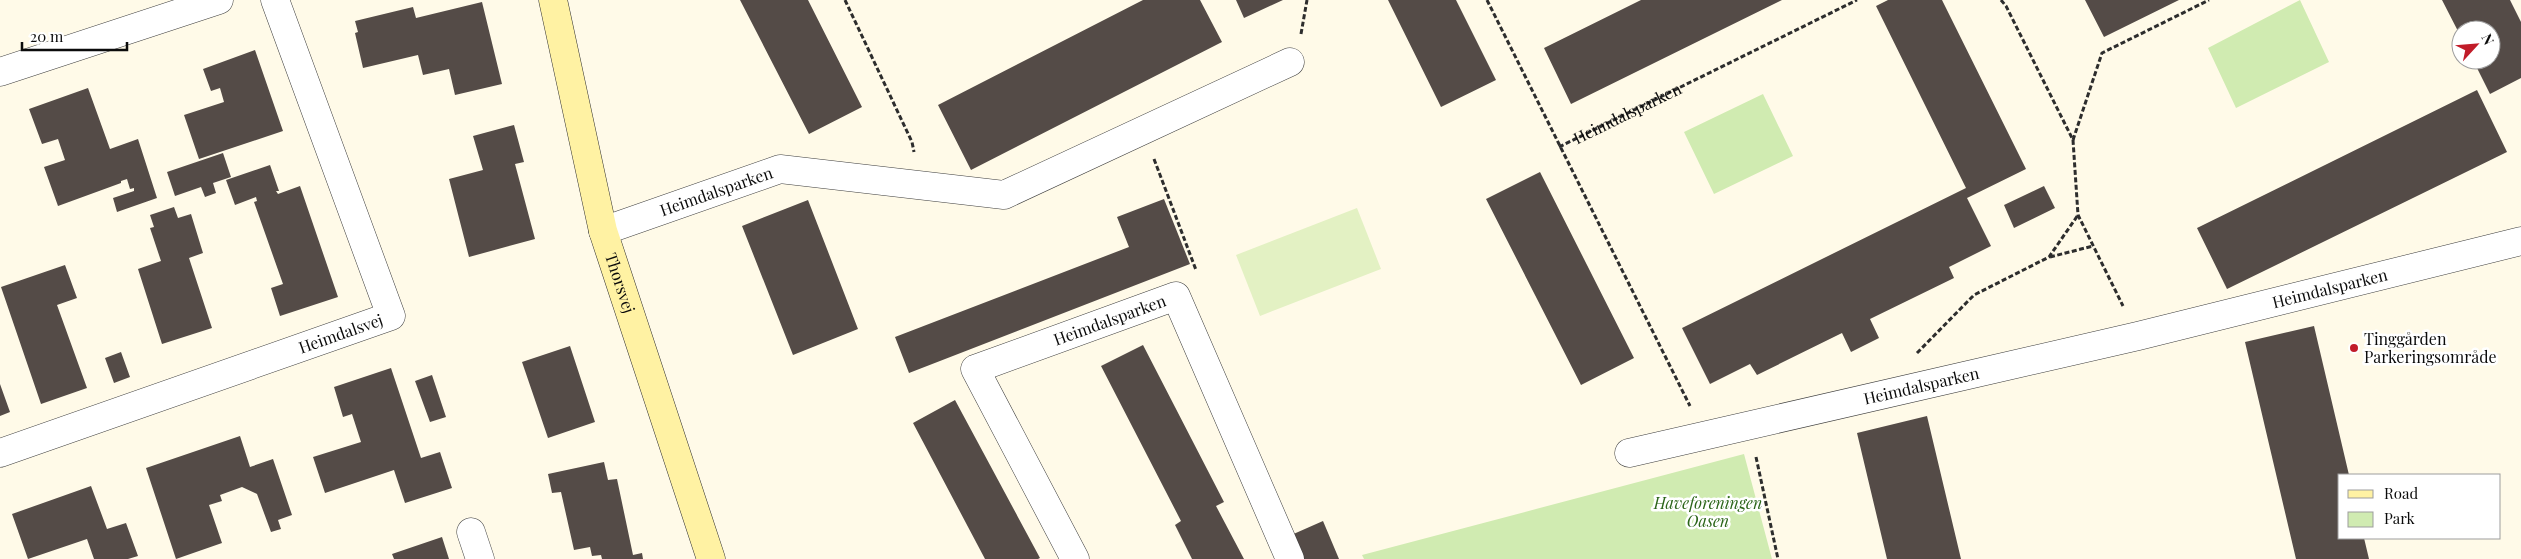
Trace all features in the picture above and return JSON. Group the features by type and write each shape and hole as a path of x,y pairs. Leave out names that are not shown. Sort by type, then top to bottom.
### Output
{"street":[{"path":"0,72 219,0"},
{"name":"Heimdalsvej","path":"0,453 391,316 275,0"},
{"name":"Thorsvej","path":"553,0 603,230 711,559"},
{"name":"Heimdalsparken","path":"603,230 780,169 1004,195 1290,62"},
{"name":"Heimdalsparken","path":"1629,453 2138,336 2521,241"},
{"name":"Heimdalsparken","path":"1075,559 975,369 1176,296 1290,559"},
{"path":"471,532 480,559"}],"path":[{"path":"845,0 912,142 921,186"},
{"name":"Heimdalsparken","path":"1487,0 1704,436"},
{"name":"Heimdalsparken","path":"1559,147 1858,0"},
{"path":"2001,0 2006,6 2073,140"},
{"path":"2138,336 2078,215 2073,140 2102,53 2209,0"},
{"path":"1143,129 1196,270 1176,296"},
{"path":"2049,257 2093,246"}],"green space":[{"path":"2300,0 2329,62 2236,108 2208,48"},
{"path":"1763,94 1793,156 1714,194 1684,132"},
{"path":"1357,208 1381,269 1260,316 1236,255"},
{"name":"Haveforeningen Oasen","path":"1744,454 1772,559 1364,559 1362,555"}],"building":[{"path":"740,0 808,0 862,107 809,134"},
{"path":"1143,0 1200,0 1222,42 971,170 938,105"},
{"path":"1236,0 1283,0 1244,18"},
{"path":"1388,0 1456,0 1496,80 1441,107"},
{"path":"1641,0 1782,0 1571,104 1544,48"},
{"path":"1888,0 1942,0 2026,169 1967,198 1991,246 1949,267 1954,278 1870,319 1879,338 1851,352 1842,333 1757,375 1750,364 1710,384 1682,328 1966,188 1876,6"},
{"path":"2085,0 2179,0 2104,37"},
{"path":"2442,0 2510,0 2521,22 2521,78 2490,94 2478,70 2501,70 2501,20 2452,20"},
{"path":"482,2 502,84 455,95 449,69 423,75 418,55 363,68 355,33 358,32 355,21 413,7 416,18"},
{"path":"255,50 283,131 199,159 184,115 224,102 220,88 211,91 203,69"},
{"path":"88,88 110,149 138,139 157,198 117,212 113,198 134,191 134,188 130,189 127,179 121,181 121,183 58,206 44,167 65,160 58,139 42,144 29,109"},
{"path":"2477,90 2507,152 2227,289 2197,228"},
{"path":"514,125 524,162 515,164 535,239 469,257 449,179 483,170 473,136"},
{"path":"223,153 231,177 213,183 216,193 205,197 201,187 175,196 167,172"},
{"path":"270,165 279,191 276,191 278,194 300,186 338,297 280,316 271,288 283,284 254,202 257,201 256,197 235,205 226,180"},
{"path":"1540,172 1634,358 1581,385 1486,199"},
{"path":"2044,186 2055,208 2014,228 2004,205"},
{"path":"1164,199 1190,264 909,373 895,337 1129,247 1117,217"},
{"path":"808,200 858,329 793,355 742,226"},
{"path":"174,207 178,218 191,214 203,253 189,258 212,328 162,344 138,269 161,261 150,228 154,227 150,215"},
{"path":"65,265 77,298 57,305 87,388 41,404 1,287"},
{"path":"2314,326 2349,474 2338,474 2338,539 2364,539 2369,559 2296,559 2245,342"},
{"path":"1143,345 1224,502 1216,506 1244,559 1192,559 1175,525 1181,521 1101,366"},
{"path":"570,346 595,422 548,438 522,362"},
{"path":"121,352 130,377 114,383 105,358"},
{"path":"391,368 421,458 440,452 452,488 405,503 394,470 325,493 313,457 361,442 352,414 343,417 334,387"},
{"path":"432,375 446,417 430,422 415,381"},
{"path":"0,384 10,412 0,416"},
{"path":"955,400 1040,558 985,559 913,423"},
{"path":"1927,416 1961,559 1887,559 1857,433"},
{"path":"240,436 250,467 273,459 292,515 278,520 281,529 271,532 257,494 242,487 220,495 222,501 209,505 222,543 176,559 146,468"},
{"path":"604,462 608,480 617,479 633,555 642,553 643,559 602,559 601,555 592,556 590,547 574,550 561,492 552,493 548,474"},
{"path":"91,486 107,529 126,523 138,556 128,559 94,559 87,539 28,559 12,514"},
{"path":"1323,521 1339,559 1299,559 1289,536"},
{"path":"442,537 449,559 394,559 392,554"}],"place":[{"name":"Tinggården Parkeringsområde","path":"2354,348"}]}
